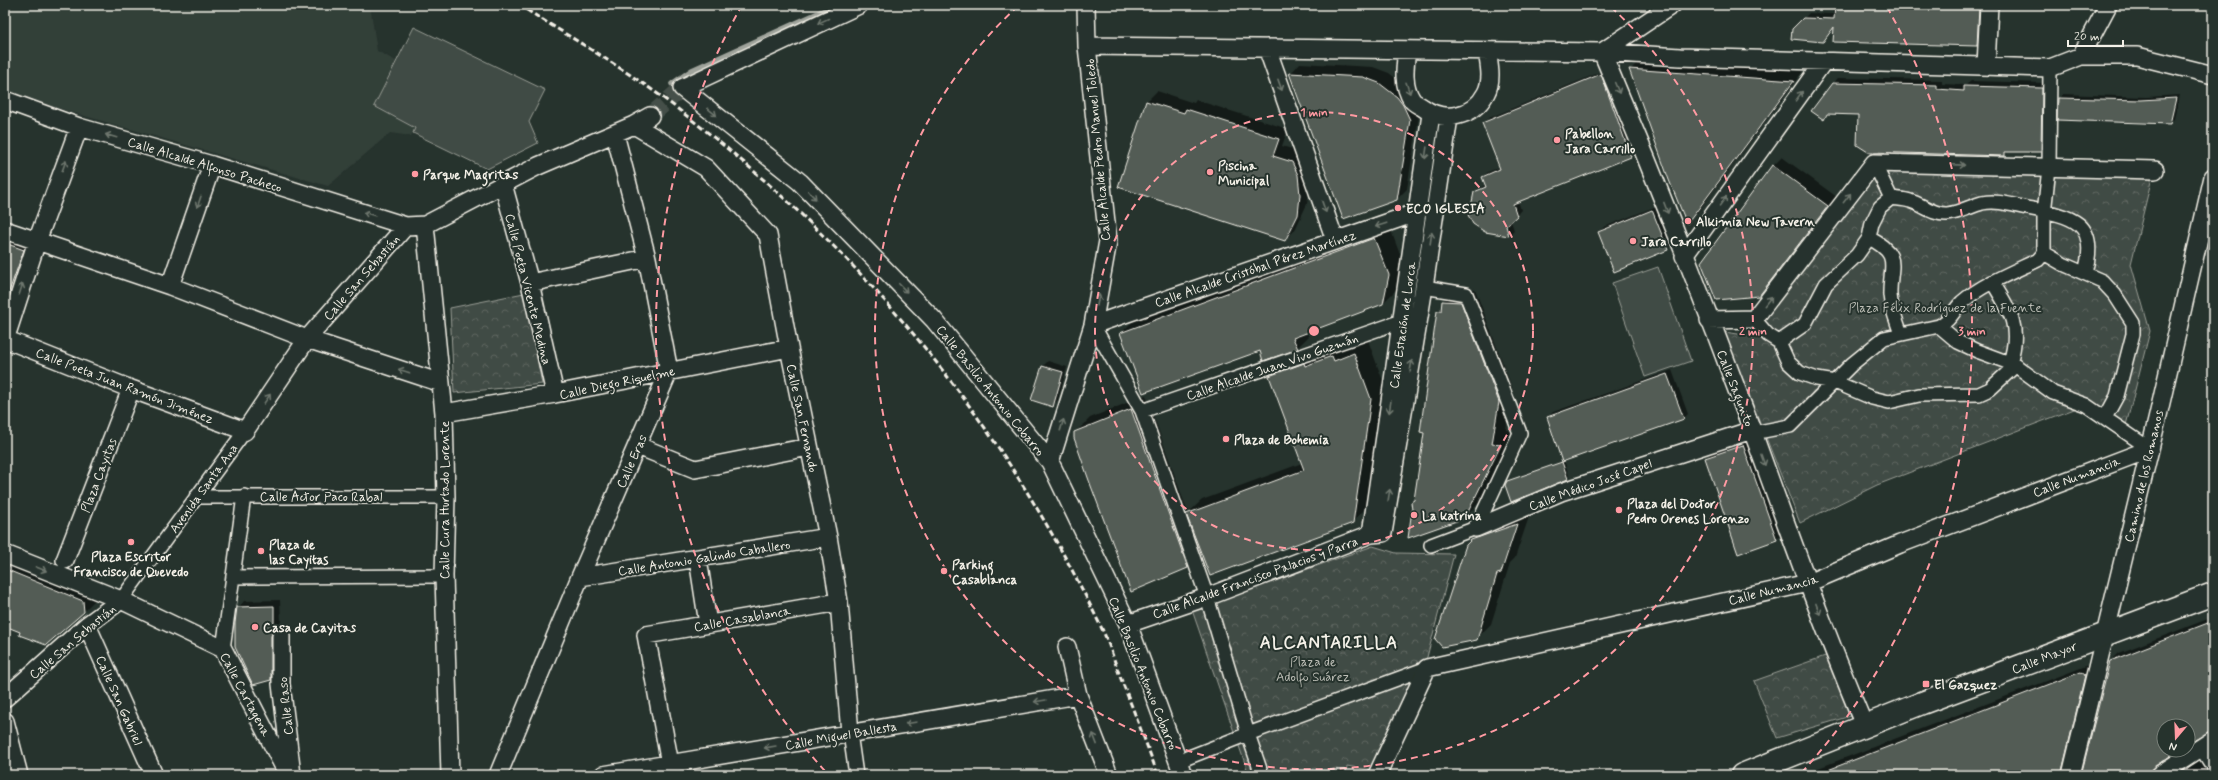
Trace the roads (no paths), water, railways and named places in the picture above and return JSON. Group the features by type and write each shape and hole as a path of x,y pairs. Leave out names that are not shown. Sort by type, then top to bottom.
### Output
{"main road":[{"name":"Calle Mayor","path":"1742,775 1864,726 2213,594"}],"street":[{"name":"Calle Basilio Antonio Cobarro","path":"859,5 682,88 800,182 934,320 1050,462 1128,624 1181,768"},
{"name":"Calle Alcalde Pedro Manuel Toledo","path":"1050,462 1093,325 1108,241 1087,46 1086,5"},
{"path":"1602,52 1672,5"},
{"path":"1986,66 1989,5"},
{"path":"2081,56 2108,5"},
{"path":"1087,46 1602,52 1680,57 2050,68 2081,56 2137,56 2213,75"},
{"path":"1267,48 1335,240"},
{"path":"1407,50 1404,76 1412,100 1431,114 1448,118 1469,112 1486,93 1491,74 1487,51"},
{"name":"Calle Sagunto","path":"1602,52 1650,166 1753,431 1808,583 1864,726"},
{"path":"1684,256 1824,61"},
{"path":"1753,431 1790,426 1852,364 1884,338 1939,326 1948,322 1962,303 1993,283 2038,260 2044,253 2045,211 2049,168 2050,68"},
{"name":"Calle Alcalde Alfonso Pacheco","path":"5,100 79,127 212,165 406,226"},
{"name":"Calle Estación de Lorca","path":"1377,534 1402,321 1431,114"},
{"name":"Calle San Sebastián","path":"245,431 307,339 406,226 425,225 538,166 634,126 650,116"},
{"name":"Calle Estación de Lorca","path":"1377,534 1424,287 1448,118"},
{"name":"Calle San Fernando","path":"634,126 706,168 768,235 789,348 828,537 839,602 850,733 856,775"},
{"path":"5,339 37,241 79,127"},
{"path":"616,134 647,258 669,371"},
{"path":"1874,163 2155,170"},
{"path":"1874,163 1891,198"},
{"path":"1754,319 1874,163"},
{"path":"170,286 212,165"},
{"name":"Camino de los Romanos","path":"2071,775 2150,449 2213,176"},
{"name":"Calle Poeta Vicente Medina","path":"503,184 530,283 555,394"},
{"path":"1779,342 1805,324 1826,284 1857,255 1869,238 1872,223 1880,207 1891,198 1910,201 1932,211 1946,214 1983,203 2004,202 2066,216 2085,228 2090,250 2085,272"},
{"name":"Calle Alcalde Cristóbal Pérez Martínez","path":"1093,325 1418,212"},
{"name":"Calle Cura Hurtado Lorente","path":"425,225 444,413 446,497 444,576 450,775"},
{"path":"5,230 170,286 307,339 441,384"},
{"path":"1869,238 1885,248 1891,257 1893,272 1890,295 1901,334"},
{"path":"2044,253 2063,264 2085,272 2102,281 2115,295 2133,323 2132,334 2117,396 2105,418"},
{"path":"530,283 647,258"},
{"path":"1754,319 1768,335 1779,342 1788,362 1800,373 1817,379 1835,382 1872,398 1889,402 1919,395 1979,394 1990,389 2013,364 2016,327 2008,307 1993,283"},
{"path":"1424,287 1466,294 1520,433 1476,528"},
{"path":"1709,320 1754,319"},
{"name":"Calle Alcalde Juan Vivo Guzmán","path":"1142,411 1402,321"},
{"path":"1093,325 1142,411 1207,597 1248,734 1262,775"},
{"path":"1939,326 1958,342 2013,364 2053,394 2086,405 2150,449"},
{"name":"Calle Poeta Juan Ramón Jiménez","path":"5,339 131,389 245,431"},
{"name":"Calle Diego Riquelme","path":"444,413 555,394 789,348"},
{"name":"Calle Eras","path":"498,775 580,577 638,446 669,371"},
{"name":"Plaza Cayitas","path":"65,560 131,389"},
{"name":"Avenida Santa Ana","path":"121,600 245,431"},
{"name":"Calle Médico José Capel","path":"1431,545 1476,528 1561,492 1753,431"},
{"path":"638,446 695,469 809,447"},
{"name":"Calle Numancia","path":"1427,668 1808,583 1900,544 2150,449"},
{"path":"223,649 244,496"},
{"name":"Calle Actor Paco Rabal","path":"196,497 446,497"},
{"name":"Calle Alcalde Francisco Palacios y Parra","path":"1128,624 1207,597 1377,534"},
{"name":"Calle Antonio Galindo Caballero","path":"580,577 828,537"},
{"path":"5,554 121,600"},
{"path":"698,559 708,624"},
{"path":"233,577 444,576"},
{"name":"Calle San Sebastián","path":"5,698 87,626 121,600"},
{"name":"Calle Cartagena","path":"121,600 223,649 288,775"},
{"name":"Calle Casablanca","path":"670,764 646,636 839,602"},
{"name":"Calle San Gabriel","path":"87,626 154,775"},
{"name":"Calle Raso","path":"281,636 281,684 292,775"},
{"path":"1067,647 1078,695 1109,775"},
{"path":"1181,768 1248,734 1427,668"},
{"path":"1377,775 1427,668"},
{"name":"Calle Miguel Ballesta","path":"603,775 1078,695"},
{"path":"5,721 18,775"},
{"path":"2159,775 2207,744 2213,766"}],"waterway":[{"path":"672,84 692,70 836,5"}],"tunnel":[{"path":"650,116 682,88"}],"railway":[{"path":"519,5 648,87 735,155 800,213 861,274 917,338 969,406 1018,477 1062,552 1106,637 1158,775"}],"place":[{"name":"Pabellon Jara Carrillo","path":"1557,140"},
{"name":"Piscina Municipal","path":"1210,172"},
{"name":"Parque Magritas","path":"415,174"},
{"name":"ECO IGLESIA","path":"1398,208"},
{"name":"Alkimia New Tavern","path":"1688,221"},
{"name":"Jara Carrillo","path":"1633,241"},
{"name":"Plaza de Bohemia","path":"1226,439"},
{"name":"Plaza del Doctor Pedro Orenes Lorenzo","path":"1619,510"},
{"name":"La katrina","path":"1414,515"},
{"name":"Plaza Escritor Francisco de Quevedo","path":"131,542"},
{"name":"Plaza de las Cayitas","path":"261,551"},
{"name":"Parking Casablanca","path":"944,571"},
{"name":"Casa de Cayitas","path":"255,627"},
{"name":"El Gazquez","path":"1926,684"}],"district":[{"name":"ALCANTARILLA","path":"1329,642"}],"park label":[{"name":"Plaza Félix Rodríguez de la Fuente","path":"1945,307"},
{"name":"Plaza de Adolfo Suárez","path":"1313,668"}]}
